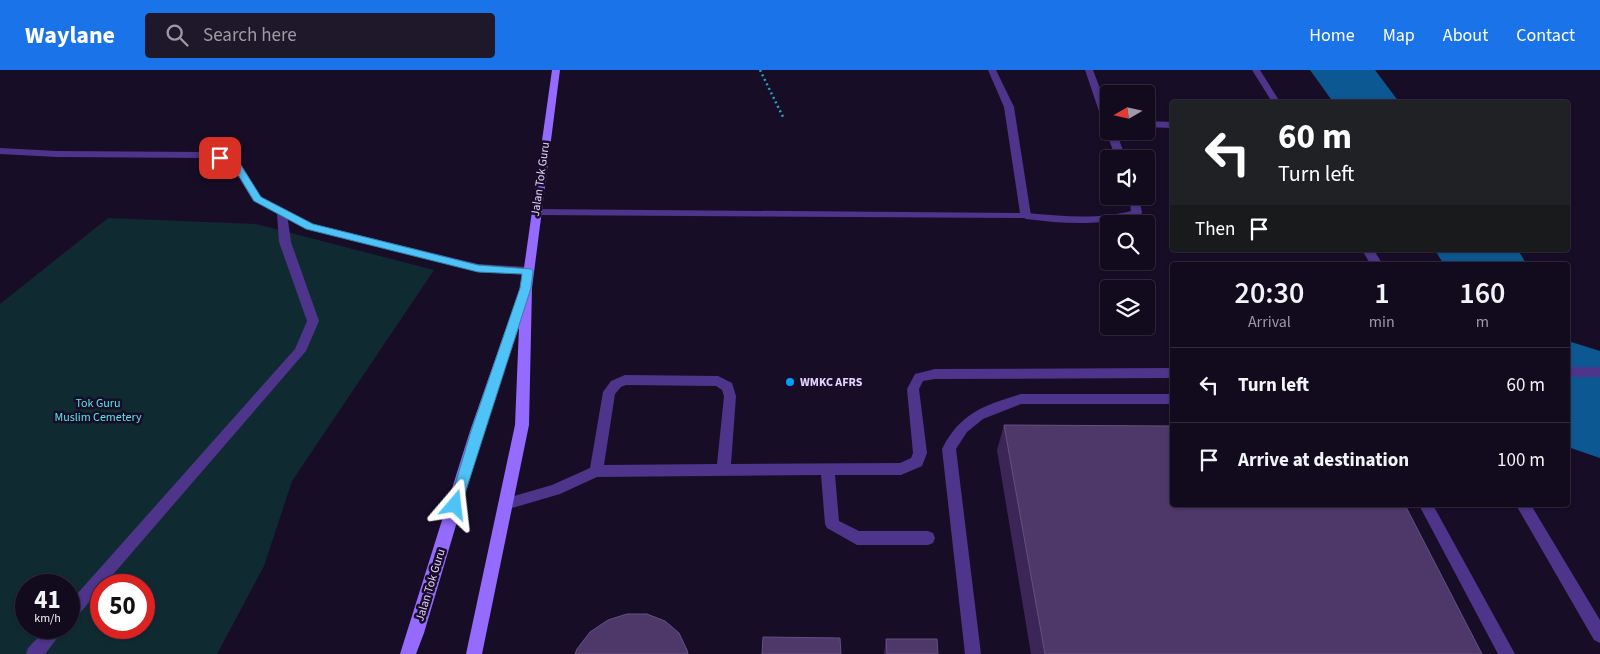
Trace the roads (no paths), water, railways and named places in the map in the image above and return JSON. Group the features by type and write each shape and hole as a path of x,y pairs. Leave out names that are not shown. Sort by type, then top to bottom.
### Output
{"main road":[{"name":"Jalan Tok Guru","path":"474,654 522,425 527,271 556,70"},
{"name":"Jalan Tok Guru","path":"408,654 419,624 477,431 526,288"}],"street":[{"path":"992,70 1009,107 1026,216"},
{"path":"1089,70 1100,100"},
{"path":"1256,70 1275,100"},
{"path":"1155,124 1170,125"},
{"path":"0,150 57,154 206,155 234,161 257,199 282,214 310,226 478,268 527,271"},
{"path":"535,212 1026,216 1071,221 1122,217 1137,213 1136,205"},
{"path":"80,601 300,351 313,321 285,242 282,214"},
{"path":"1570,372 1600,372"},
{"path":"505,504 555,490 596,472 901,469 917,462 920,453 913,389 919,377 935,374 1170,373"},
{"path":"596,472 610,392 616,384 624,380 718,381 727,387 730,396 723,471"},
{"path":"972,654 950,449 958,432 974,417 998,406 1021,399 1170,399"},
{"path":"828,471 832,524 857,538 928,538"},
{"path":"1427,507 1507,654"},
{"path":"1524,507 1600,635"},
{"path":"34,654 47,639"}],"place":[{"name":"WMKC AFRS","path":"790,382"}],"park label":[{"name":"Tok Guru Muslim Cemetery","path":"98,410"}]}
